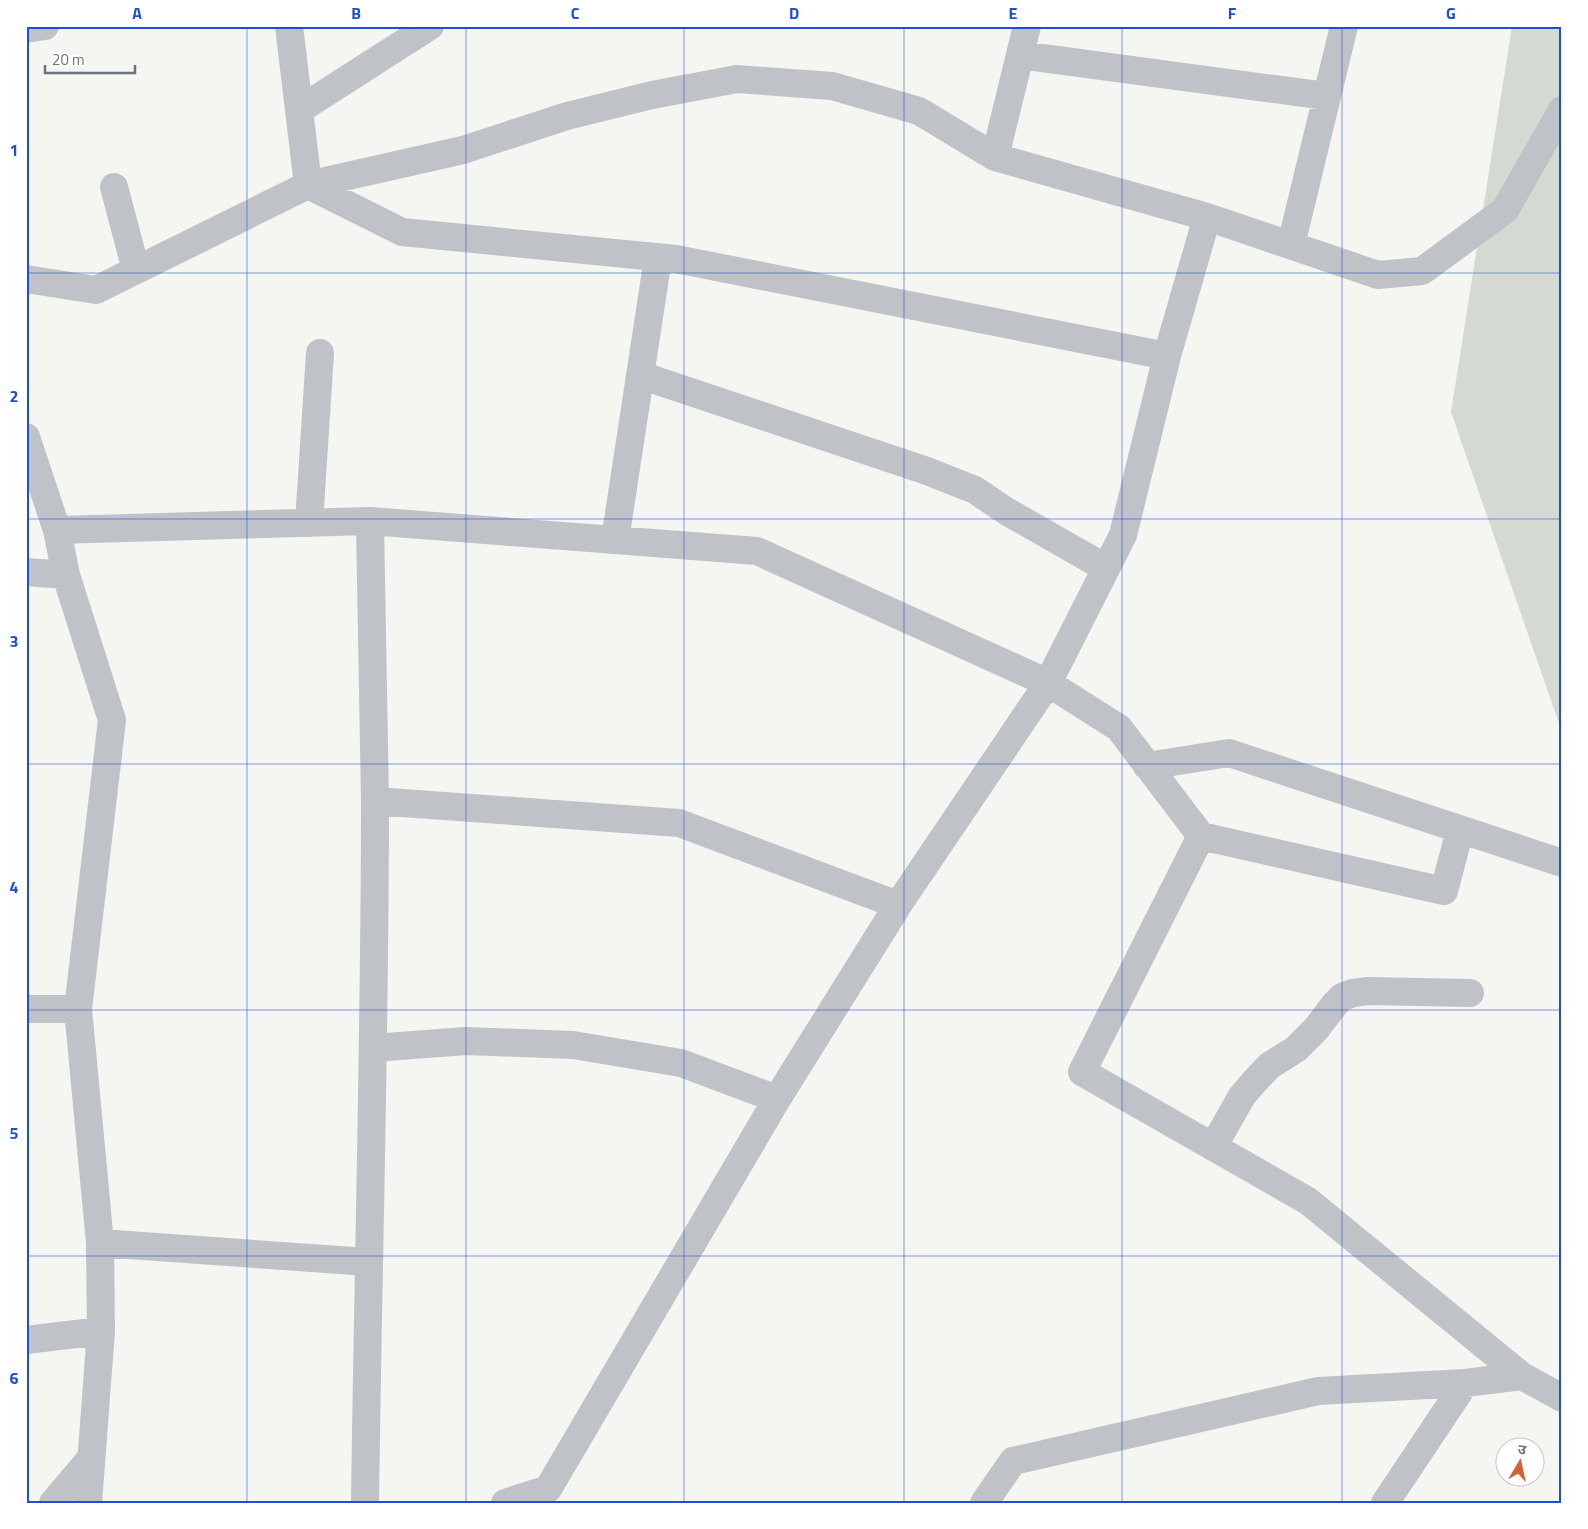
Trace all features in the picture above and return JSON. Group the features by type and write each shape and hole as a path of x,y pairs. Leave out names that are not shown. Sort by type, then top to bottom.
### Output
{"street":[{"path":"26,29 45,26"},
{"path":"289,26 308,185"},
{"path":"300,121 430,26"},
{"path":"995,157 1027,26"},
{"path":"1291,245 1344,26"},
{"path":"1020,56 1326,96"},
{"path":"38,280 96,290 308,185 463,150 567,116 652,95 737,79 832,86 919,111 995,157 1207,217 1378,275 1422,271 1505,210 1562,110"},
{"path":"308,185 402,232 676,259 1167,356"},
{"path":"114,186 136,270"},
{"path":"505,1503 548,1489 777,1099 898,905 1048,683 1123,535 1167,356 1207,217"},
{"path":"615,540 658,258"},
{"path":"309,523 320,353"},
{"path":"640,375 927,471 975,490 1006,511 1106,568"},
{"path":"26,437 57,530 66,575 112,720 78,1008 100,1243 101,1331 88,1503"},
{"path":"365,1503 373,1048 375,801 370,521"},
{"path":"57,530 370,521 757,551 1048,683 1119,728 1201,836 1444,891 1460,830"},
{"path":"26,572 66,575"},
{"path":"1147,766 1229,753 1562,863"},
{"path":"375,801 679,823 898,905"},
{"path":"1201,836 1082,1072 1308,1201 1522,1376 1562,1398"},
{"path":"1213,1148 1242,1096 1269,1066 1296,1049 1316,1030 1342,997 1368,991 1470,993"},
{"path":"26,1009 78,1008"},
{"path":"373,1048 466,1041 574,1045 681,1063 777,1099"},
{"path":"100,1243 368,1262"},
{"path":"26,1340 101,1331"},
{"path":"984,1503 1013,1461 1318,1391 1465,1383 1522,1376"},
{"path":"1385,1503 1465,1383"},
{"path":"53,1503 91,1458"}],"shaded area":[{"path":"1512,26 1562,26 1562,732 1451,412"}]}
